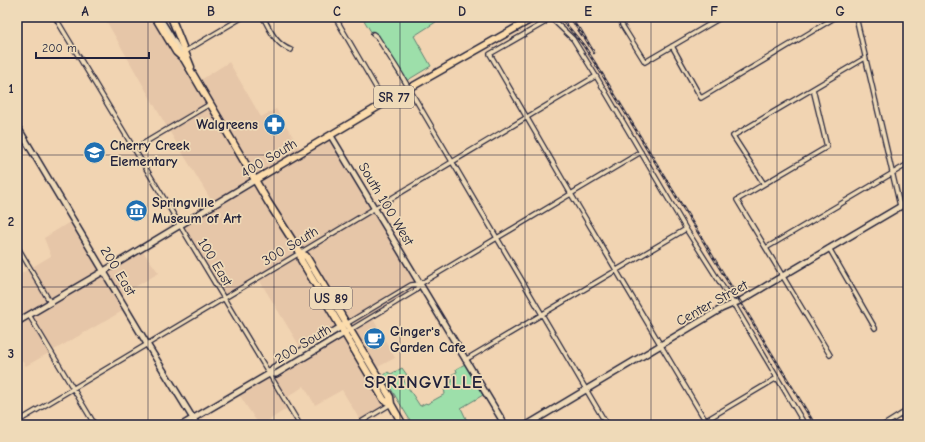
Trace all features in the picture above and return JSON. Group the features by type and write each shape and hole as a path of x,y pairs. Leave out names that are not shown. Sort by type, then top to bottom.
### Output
{"main road":[{"name":"US 89","path":"155,17 176,52 184,55"},
{"name":"US 89","path":"171,17 184,55 204,94 300,253 306,256 343,325 390,397 391,404 403,425"},
{"name":"400 South","path":"255,180 408,89 535,17"}],"street":[{"name":"100 East","path":"55,17 300,425"},
{"path":"159,17 184,55 243,17"},
{"path":"263,17 278,42 285,48 291,50"},
{"path":"335,17 385,103"},
{"path":"708,425 526,118 490,54 544,23 549,17 572,39 596,76 686,229 733,303 804,425"},
{"path":"622,18 622,25 645,62 722,17"},
{"path":"672,46 701,98 836,17"},
{"path":"856,17 900,206"},
{"path":"373,34 400,73 496,239 607,425"},
{"path":"764,184 734,136 865,58"},
{"name":"300 South","path":"17,422 596,76"},
{"path":"813,89 827,146 737,200 830,355"},
{"path":"134,150 210,104"},
{"name":"200 East","path":"17,126 197,425"},
{"name":"South 100 West","path":"331,136 505,425"},
{"path":"420,284 641,152"},
{"path":"766,248 908,164"},
{"name":"400 South","path":"17,322 104,272 255,180"},
{"name":"Center Street","path":"527,425 661,345 733,303 742,300 908,202"},
{"path":"465,360 686,229"},
{"path":"17,246 50,302"},
{"path":"829,248 876,328"},
{"name":"200 South","path":"269,374 273,368 343,325 411,285 420,284"},
{"name":"200 South","path":"269,374 276,374 415,291 420,284"},
{"path":"28,315 95,425"},
{"path":"182,425 269,374"},
{"path":"698,425 777,378"},
{"path":"356,425 391,404"},
{"path":"884,425 908,410"}],"shaded area":[{"path":"104,17 154,17 196,83 229,62 261,117 276,109 302,152 331,136 420,284 372,317 395,358 374,369 391,404 361,422 342,390 315,405 304,386 285,399 289,407 262,425 259,425 238,393 302,350 258,278 224,298 180,225 214,205 168,129"},
{"path":"73,220 104,271 141,249 159,273 119,296 126,309 26,366 19,358 17,359 17,276 51,256 44,238"}],"green space":[{"path":"362,17 437,17 439,20 414,36 431,66 403,83"},
{"path":"465,364 483,395 461,408 469,425 413,425 383,376 388,372 391,374 402,368 407,375 403,377 405,383 420,406 426,403 427,404 445,394 444,388 449,386 449,383 452,382 451,375 457,372 456,369"}],"railway":[{"path":"560,17 584,46 602,74 815,425"},
{"path":"570,17 582,35"},
{"path":"580,29 594,53"}],"place":[{"name":"Walgreens","path":"274,124"},
{"name":"Cherry Creek Elementary","path":"94,153"},
{"name":"Springville Museum of Art","path":"137,210"},
{"name":"Ginger's Garden Cafe","path":"374,339"}],"district":[{"name":"SPRINGVILLE","path":"424,382"}]}
